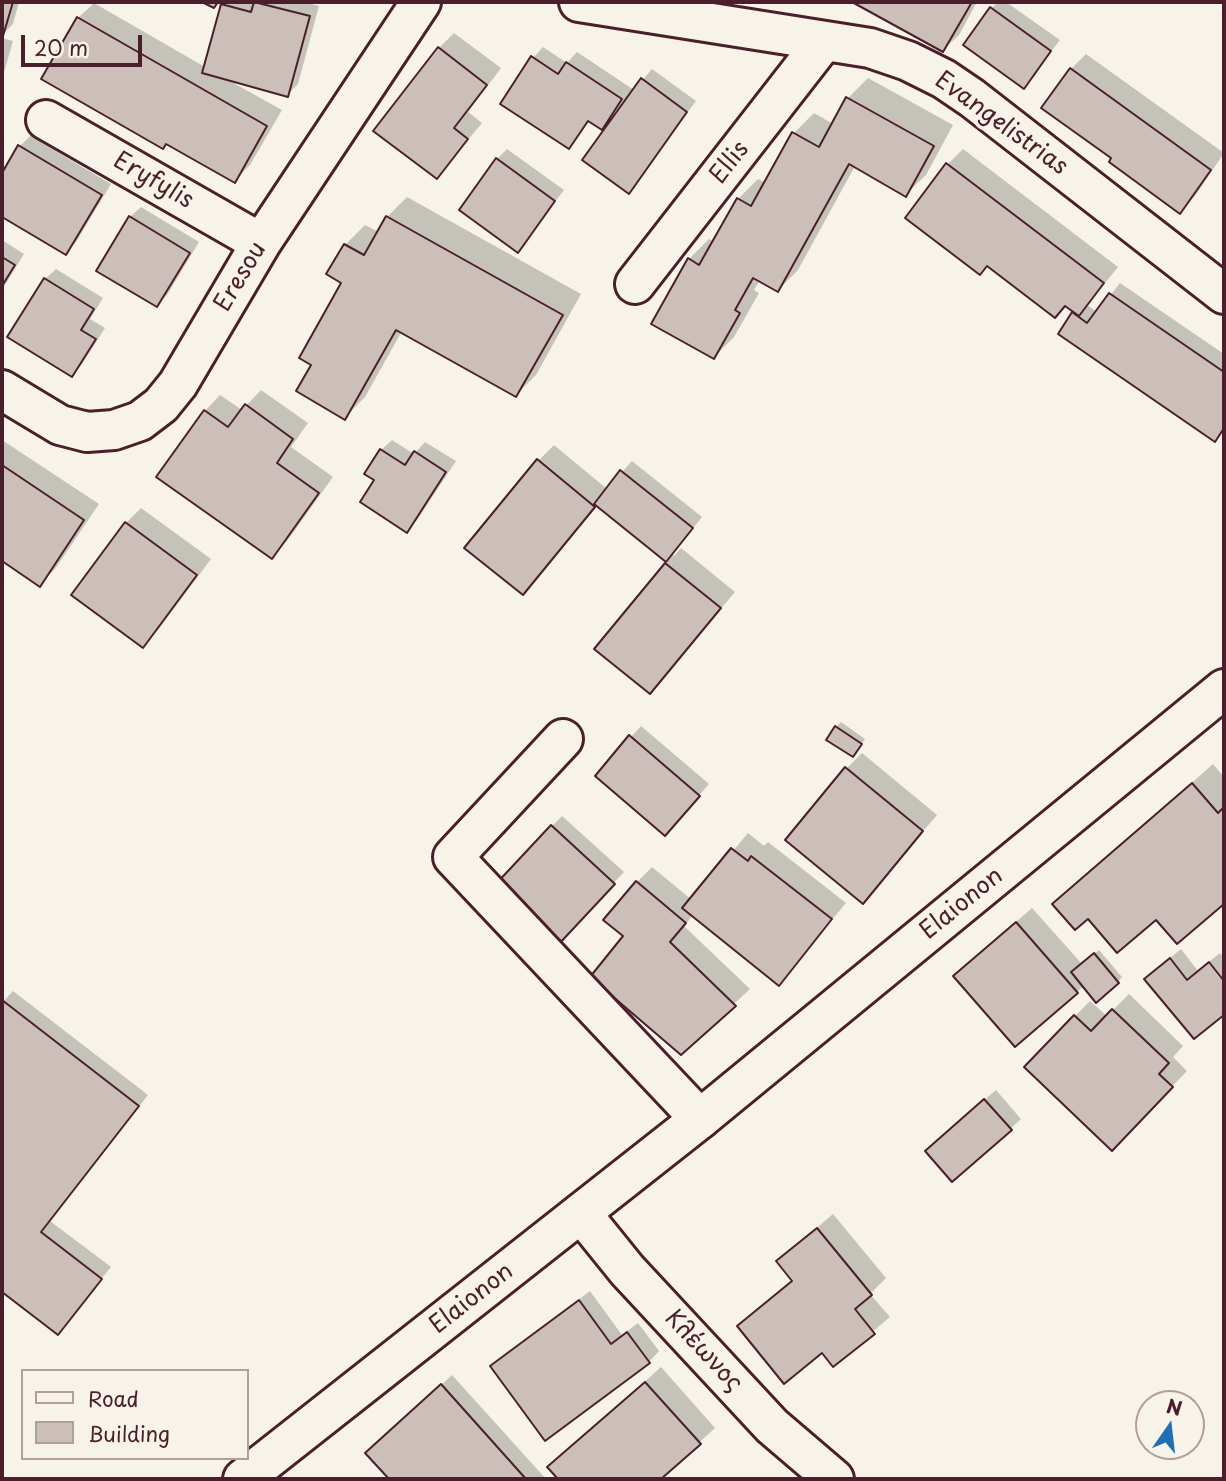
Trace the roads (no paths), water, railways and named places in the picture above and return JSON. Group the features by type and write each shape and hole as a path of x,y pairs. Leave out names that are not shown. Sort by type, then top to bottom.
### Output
{"street":[{"name":"Eresou","path":"2,390 60,425 87,432 114,430 140,421 161,405 178,384 261,243 421,2"},
{"name":"Evangelistrias","path":"579,2 870,48 908,61 944,79 1222,288"},
{"name":"Ellis","path":"635,284 824,41"},
{"name":"Eryfylis","path":"46,120 261,243"},
{"name":"Elaionon","path":"243,1479 700,1119 1224,689"},
{"path":"563,739 453,857 700,1119"},
{"name":"Κλέωνος","path":"581,1213 627,1270 772,1426 834,1479"}]}
